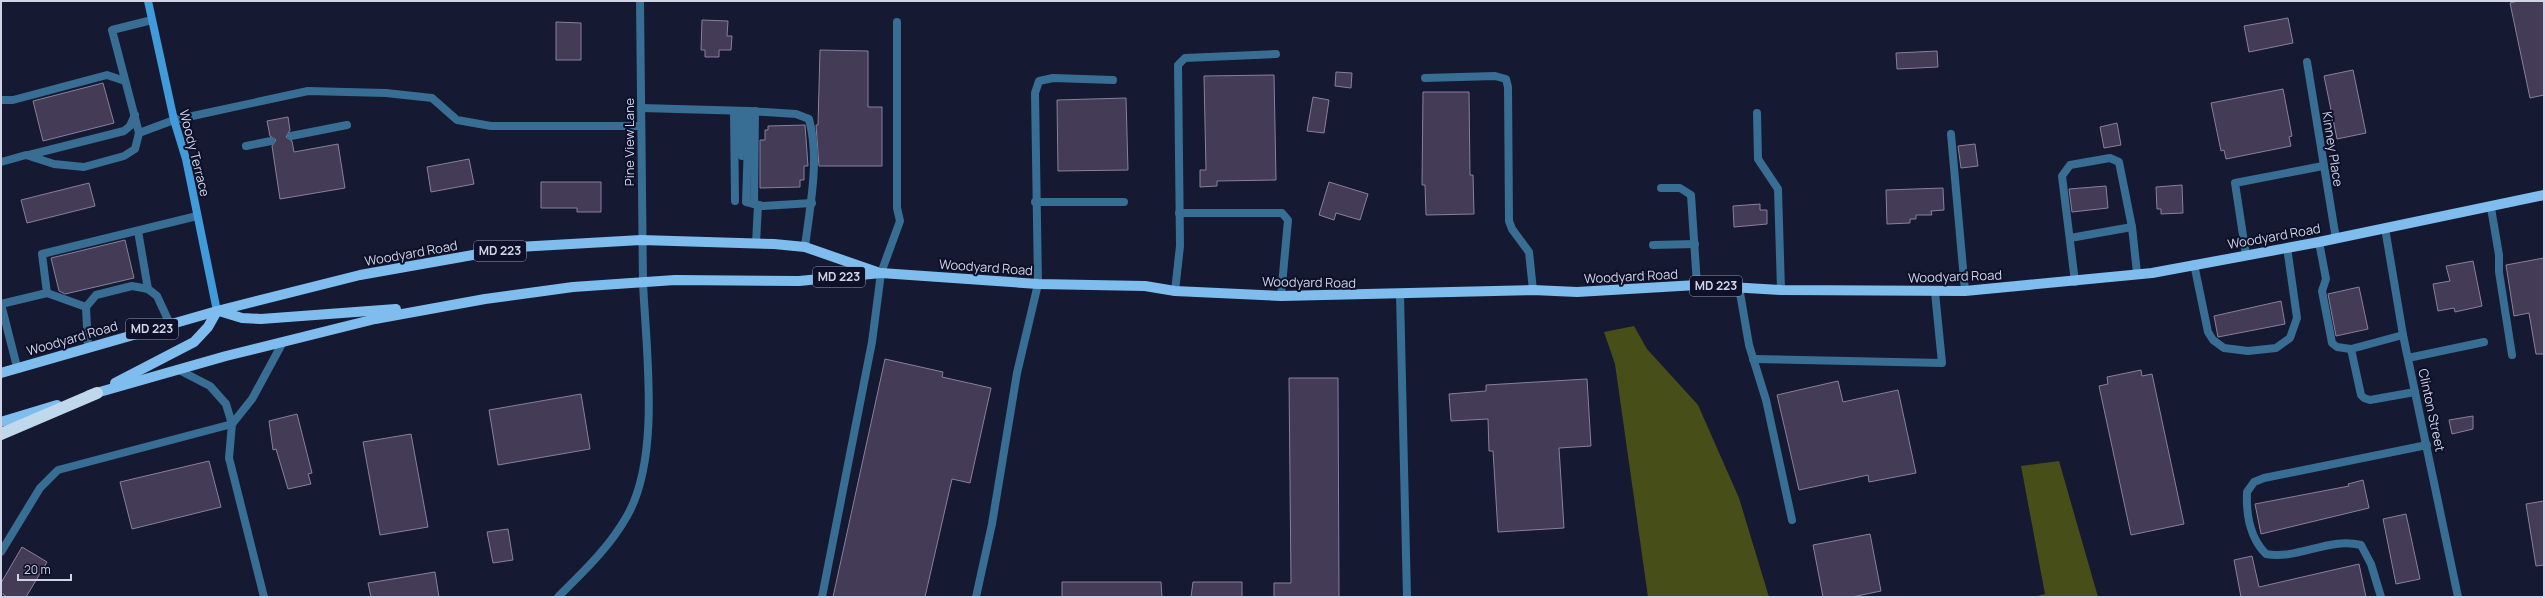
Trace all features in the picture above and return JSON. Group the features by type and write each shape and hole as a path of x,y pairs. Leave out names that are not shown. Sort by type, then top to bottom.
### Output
{"highway":[{"path":"1,434 97,393"}],"main road":[{"name":"Woodyard Road","path":"1,422 179,370 375,319 442,307 573,288 675,280 799,281 881,273 1038,284 1145,286 1176,291 1281,296 1533,290 1577,292 1697,285 1781,290 1965,291 2075,282 2136,273 2152,273 2194,264 2336,239 2491,208 2544,195"},
{"name":"Woodyard Road","path":"1,373 17,367 217,311 360,275 518,247 641,240 756,243 806,247 881,273"},
{"path":"97,393 194,342 208,328 217,311 242,318 261,319 442,307"}],"street":[{"name":"Woody Terrace","path":"148,1 174,120 186,159 217,311"},
{"name":"Pine View Lane","path":"558,597 594,562 614,537 628,515 642,474 648,411 641,240 640,1"},
{"path":"26,155 54,164 84,167 124,156 134,149 139,133 112,30 152,20"},
{"path":"822,597 872,342 881,273 900,221 897,208 897,22"},
{"path":"1176,291 1180,246 1178,66 1185,58 1276,54"},
{"name":"Kinney Place","path":"2307,62 2336,239"},
{"path":"1,100 13,100 107,75 125,81"},
{"path":"1425,78 1495,76 1506,79 1508,87 1509,220 1512,229 1529,252 1533,290"},
{"path":"976,597 992,524 1017,373 1038,284 1035,202 1038,172 1035,93 1039,81 1053,78 1113,80"},
{"path":"139,133 174,120 308,91 386,93 432,98 457,120 491,126 641,126"},
{"path":"641,108 796,114 809,119 812,137 812,203 806,247"},
{"path":"738,201 745,111"},
{"path":"745,111 746,202 776,206 812,203"},
{"path":"1757,113 1758,159 1778,189 1781,290"},
{"path":"1,162 124,131 130,126 135,115"},
{"path":"292,136 347,125"},
{"path":"1951,134 1965,291"},
{"path":"246,146 271,141"},
{"path":"2075,282 2061,181 2065,171 2070,165 2110,158 2119,162 2132,228 2136,273"},
{"path":"2246,255 2235,183 2323,166"},
{"path":"1661,188 1680,188 1691,195 1697,285"},
{"path":"1035,202 1124,202"},
{"path":"756,204 756,243"},
{"path":"2491,208 2499,255 2499,272 2512,355"},
{"path":"1179,213 1282,213 1288,220 1281,296"},
{"path":"47,293 42,254 198,216"},
{"path":"2070,238 2132,228"},
{"name":"Clinton Street","path":"2385,228 2403,335 2458,597"},
{"path":"138,231 148,289"},
{"path":"2319,242 2326,280 2322,291 2332,343 2337,347 2351,349 2403,335"},
{"path":"1653,245 1695,244"},
{"path":"2194,264 2208,332 2213,340 2224,348 2248,351 2276,348 2290,338 2297,318 2287,247"},
{"path":"88,348 86,307 96,294 132,286 148,289 158,296 170,324"},
{"path":"1739,287 1753,359 1766,400 1792,520"},
{"path":"1753,359 1942,364 1935,292"},
{"path":"17,367 1,304 47,293 86,307"},
{"path":"1400,294 1407,597"},
{"path":"1,552 40,488 58,470 232,424 252,398 283,342"},
{"path":"2408,358 2484,342"},
{"path":"2351,349 2361,395 2364,398 2370,400 2415,392"},
{"path":"179,370 210,386 226,404 232,424 229,458 264,597"},
{"path":"2381,597 2371,564 2360,545 2340,542 2285,554 2266,554 2258,546 2250,528 2247,492 2254,482 2264,478 2427,445"}],"green space":[{"path":"1634,326 1647,349 1698,405 1739,498 1769,597 1648,597 1615,364 1604,332"},
{"path":"2059,461 2098,597 2033,597 2045,594 2021,466"}],"building":[{"path":"2518,1 2544,1 2544,95 2530,98 2510,3"},
{"path":"2288,18 2293,43 2249,52 2244,26"},
{"path":"702,20 728,21 727,36 732,36 731,50 719,50 719,57 705,57 705,50 701,50"},
{"path":"556,22 581,23 581,60 556,60"},
{"path":"820,50 868,51 868,107 882,107 882,166 819,166 816,125 818,125"},
{"path":"1937,51 1938,67 1897,69 1896,53"},
{"path":"2353,70 2366,133 2337,139 2324,76"},
{"path":"1336,72 1352,73 1351,88 1335,86"},
{"path":"1274,75 1276,180 1217,181 1217,186 1200,187 1200,170 1206,170 1204,76"},
{"path":"103,83 114,123 43,141 33,101"},
{"path":"2283,89 2292,136 2289,137 2291,146 2226,159 2224,150 2221,151 2211,103"},
{"path":"1423,92 1469,92 1470,175 1473,175 1474,214 1426,215 1425,185 1422,185"},
{"path":"1313,97 1329,100 1324,133 1307,131"},
{"path":"1126,98 1128,170 1058,171 1057,100"},
{"path":"288,117 290,130 286,137 292,141 294,152 338,144 345,188 280,199 272,146 276,140 270,136 267,121"},
{"path":"2117,123 2121,145 2104,148 2100,127"},
{"path":"805,125 808,166 804,166 804,180 800,180 800,187 760,188 760,140 765,140 765,130 768,130 768,126"},
{"path":"1975,144 1978,166 1961,168 1958,146"},
{"path":"469,159 474,184 431,192 427,167"},
{"path":"541,182 601,182 601,212 577,212 577,208 541,208"},
{"path":"1329,182 1368,194 1360,220 1336,213 1334,220 1319,215"},
{"path":"89,183 95,206 27,223 21,200"},
{"path":"2182,185 2183,213 2161,214 2161,209 2157,209 2156,187"},
{"path":"2106,186 2108,208 2072,212 2069,189"},
{"path":"1943,188 1944,210 1931,211 1932,215 1916,215 1916,219 1910,219 1910,223 1887,224 1886,190"},
{"path":"1760,204 1760,210 1767,210 1767,224 1734,227 1733,206"},
{"path":"125,240 134,278 65,294 59,291 51,258"},
{"path":"2544,258 2544,354 2536,354 2529,313 2514,316 2506,265"},
{"path":"2473,261 2482,306 2455,312 2454,308 2438,311 2433,284 2450,281 2446,266"},
{"path":"2359,287 2368,329 2336,336 2328,294"},
{"path":"2281,301 2285,324 2218,337 2214,316"},
{"path":"885,359 943,372 942,377 991,388 970,483 952,479 925,597 833,597"},
{"path":"2141,370 2142,376 2152,374 2184,524 2131,535 2099,386 2108,384 2107,377"},
{"path":"1289,378 1338,378 1339,597 1274,597 1274,583 1291,583"},
{"path":"1587,379 1591,446 1559,448 1564,528 1498,532 1493,451 1489,451 1488,419 1451,421 1449,394 1486,391 1486,385"},
{"path":"1838,381 1843,402 1898,390 1916,473 1869,482 1868,475 1799,490 1777,395"},
{"path":"581,394 590,449 498,465 489,410"},
{"path":"297,414 312,473 308,474 311,484 288,489 276,449 273,450 269,421"},
{"path":"2473,416 2473,429 2452,434 2449,420"},
{"path":"411,434 428,527 380,535 363,442"},
{"path":"209,461 221,507 132,529 120,482"},
{"path":"2363,480 2369,508 2261,534 2255,504 2349,486 2348,484"},
{"path":"2544,501 2544,565 2536,566 2526,504"},
{"path":"2406,514 2420,579 2396,584 2383,519"},
{"path":"508,529 513,560 493,563 487,532"},
{"path":"1870,534 1881,591 1852,597 1823,597 1813,545"},
{"path":"22,547 47,562 26,597 7,597 1,593 1,583"},
{"path":"2252,556 2259,587 2359,564 2366,597 2241,597 2234,560"},
{"path":"435,572 439,597 371,597 368,583"},
{"path":"1062,582 1161,582 1162,597 1062,597"},
{"path":"1193,582 1242,582 1242,597 1191,597"}]}
